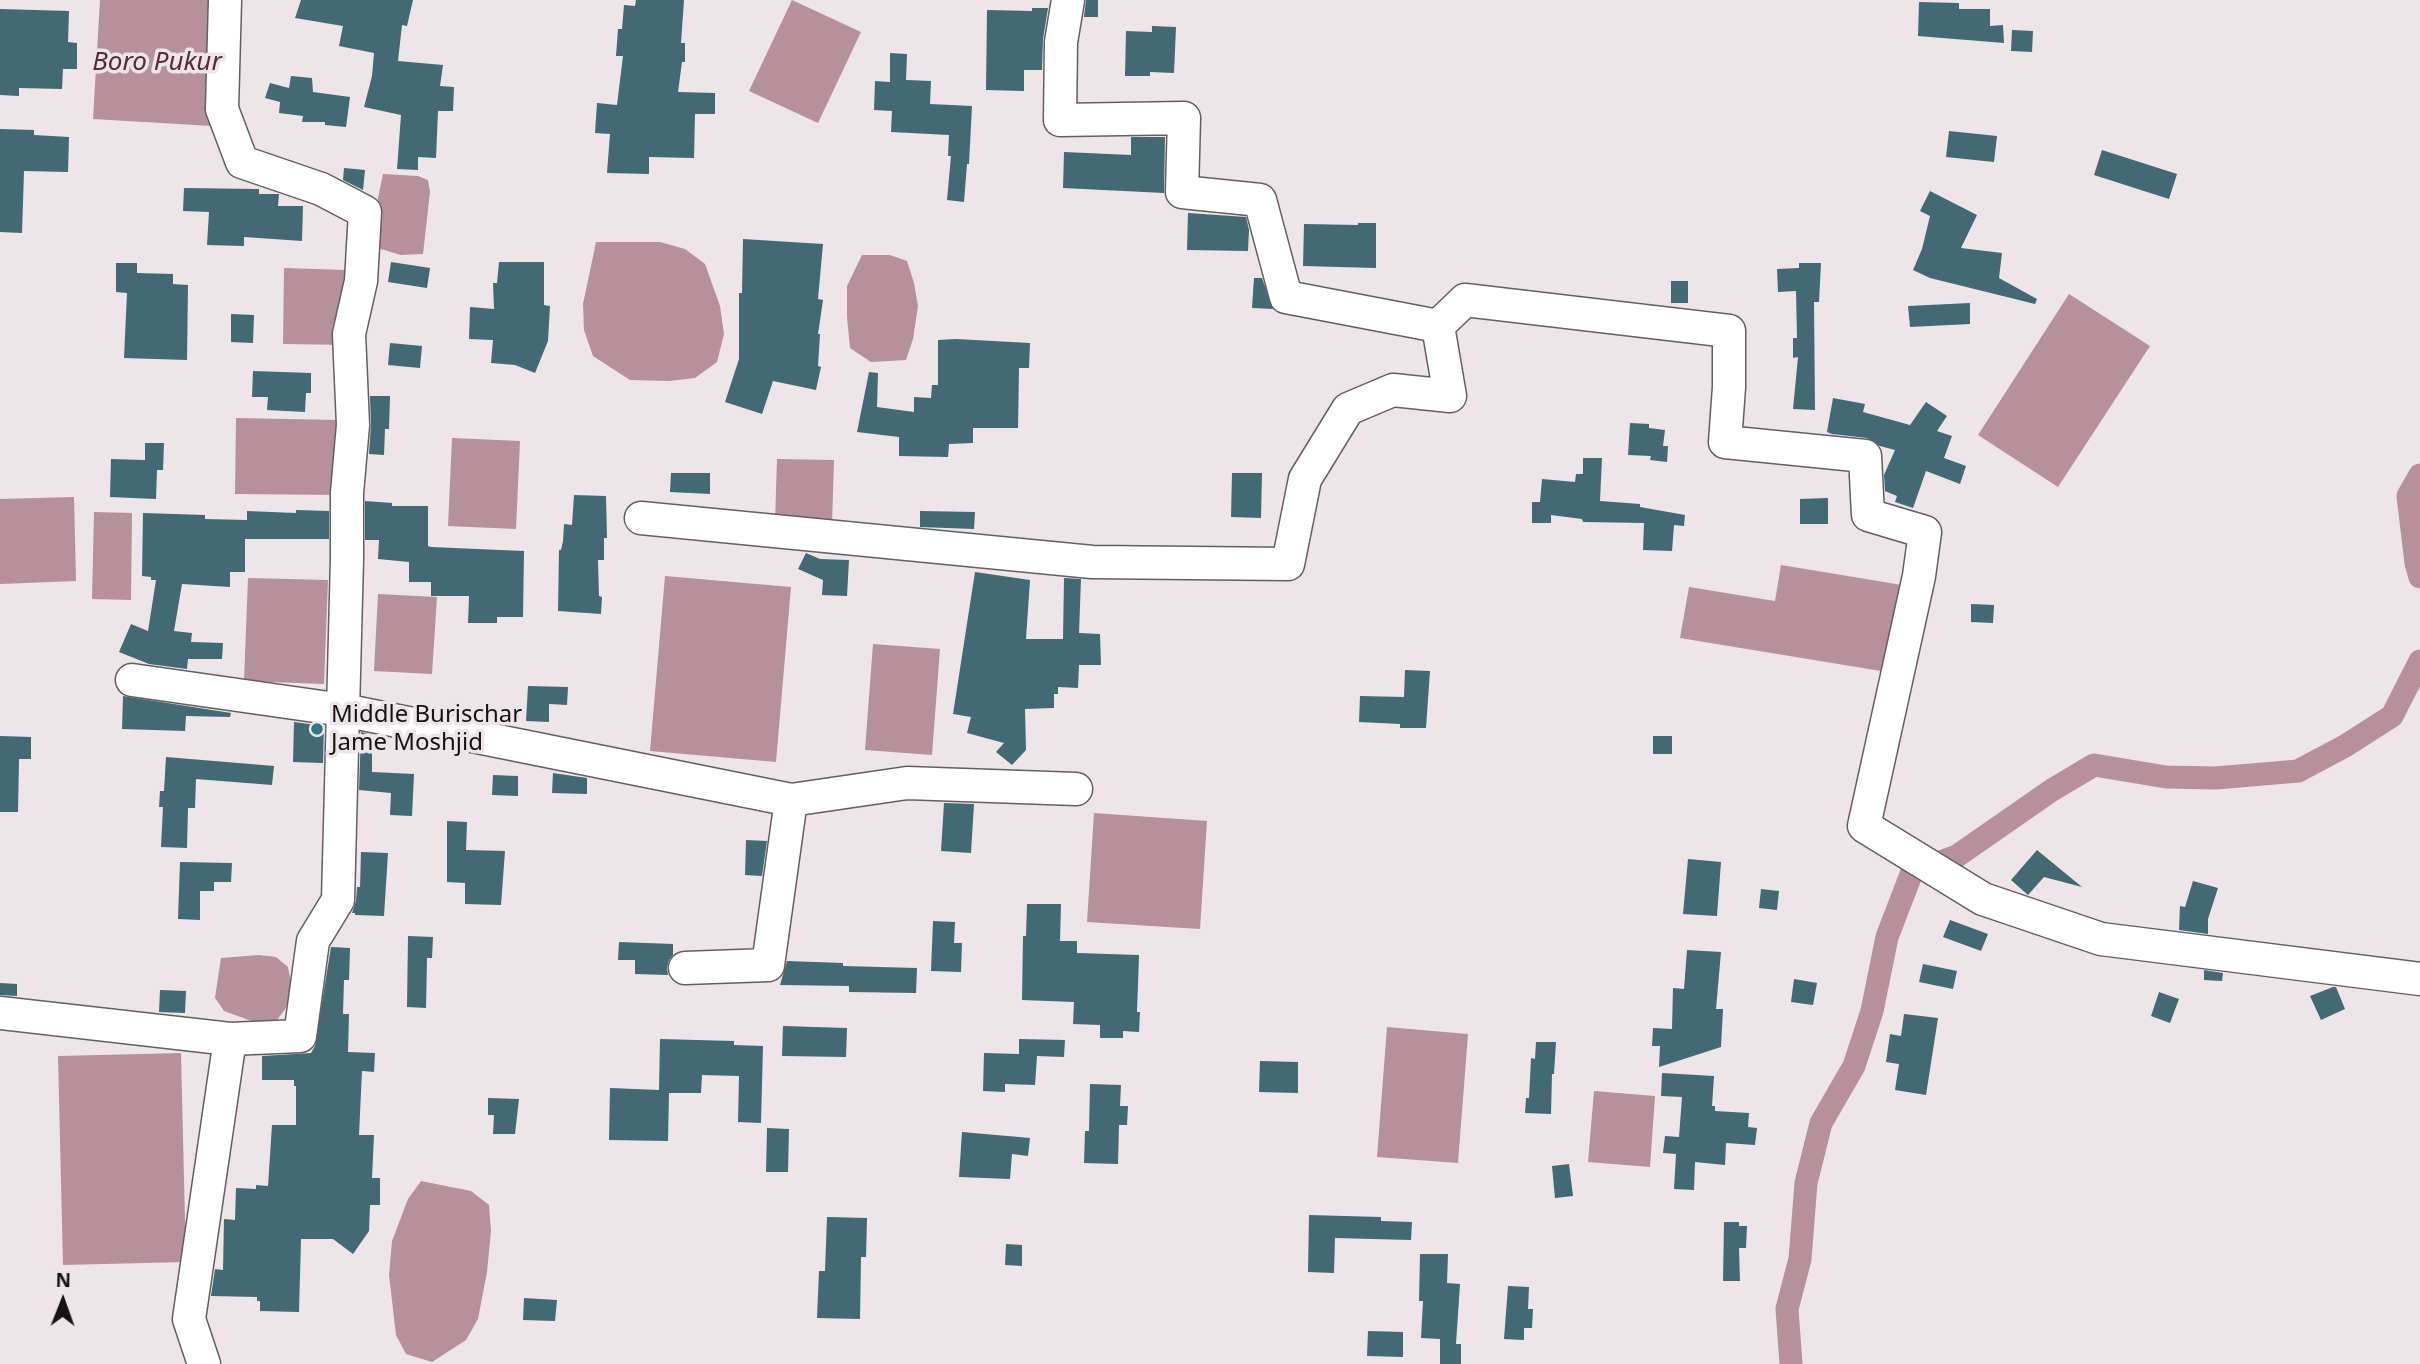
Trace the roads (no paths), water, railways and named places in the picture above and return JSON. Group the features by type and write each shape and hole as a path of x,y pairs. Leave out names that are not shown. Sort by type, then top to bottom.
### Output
{"street":[{"path":"0,1013 230,1039 300,1036 313,941 338,900 347,559 346,493 353,425 349,334 360,281 365,212 321,189 242,162 222,108 225,0"},
{"path":"1068,0 1061,42 1060,120 1184,118 1182,192 1260,200 1286,297 1438,326"},
{"path":"1438,326 1465,299 1729,331 1725,442 1866,456 1868,515 1925,532 1919,576 1864,826 1983,900 2101,939 2420,979"},
{"path":"641,518 1092,562 1288,564 1305,479 1348,409 1393,390 1450,396 1438,326"},
{"path":"132,680 343,710 791,800 907,783 1076,789"},
{"path":"685,968 768,965 791,800"},
{"path":"204,1364 189,1319 230,1039"}],"water":[{"name":"Boro Pukur","path":"100,0 221,0 212,126 93,119"},
{"path":"792,0 861,32 818,123 749,91"},
{"path":"383,174 418,176 428,180 430,192 423,254 401,255 381,249 376,237 375,213"},
{"path":"596,242 660,242 685,249 705,264 720,306 724,334 717,362 695,378 669,381 630,380 593,356 584,330 583,304"},
{"path":"862,255 890,255 907,261 918,306 913,339 906,360 871,362 850,348 847,286"},
{"path":"284,268 347,270 345,345 283,344"},
{"path":"2069,294 2150,346 2058,487 1978,435"},
{"path":"236,418 338,420 337,495 235,494"},
{"path":"452,438 520,441 516,529 448,526"},
{"path":"777,459 834,460 832,524 775,523"},
{"path":"74,497 76,581 0,584 0,499"},
{"path":"94,512 132,513 131,600 92,599"},
{"path":"1781,565 1902,585 1887,672 1680,638 1689,587 1775,601"},
{"path":"665,576 791,587 776,762 650,751"},
{"path":"248,578 328,580 324,684 244,681"},
{"path":"378,594 437,597 432,674 374,671"},
{"path":"873,644 940,649 932,755 865,750"},
{"path":"1094,813 1207,821 1200,929 1087,922"},
{"path":"259,955 276,957 288,967 291,984 286,1008 277,1020 257,1023 224,1011 215,998 221,958"},
{"path":"1387,1027 1468,1034 1458,1163 1377,1157"},
{"path":"181,1053 186,1262 63,1265 58,1056"},
{"path":"1594,1091 1655,1096 1650,1167 1588,1162"},
{"path":"421,1181 471,1191 489,1205 491,1231 478,1319 466,1340 432,1362 406,1354 396,1335 389,1275 392,1241 408,1199"}],"waterway":[{"path":"2420,475 2408,496 2420,577"},
{"path":"1791,1364 1787,1309 1800,1259 1806,1183 1821,1123 1854,1066 1872,1011 1887,937 1912,872 1957,856 2052,790 2094,765 2166,777 2216,778 2298,771 2345,746 2392,716 2420,661"}],"place":[{"name":"Middle Burischar Jame Moshjid","path":"317,729"}]}
